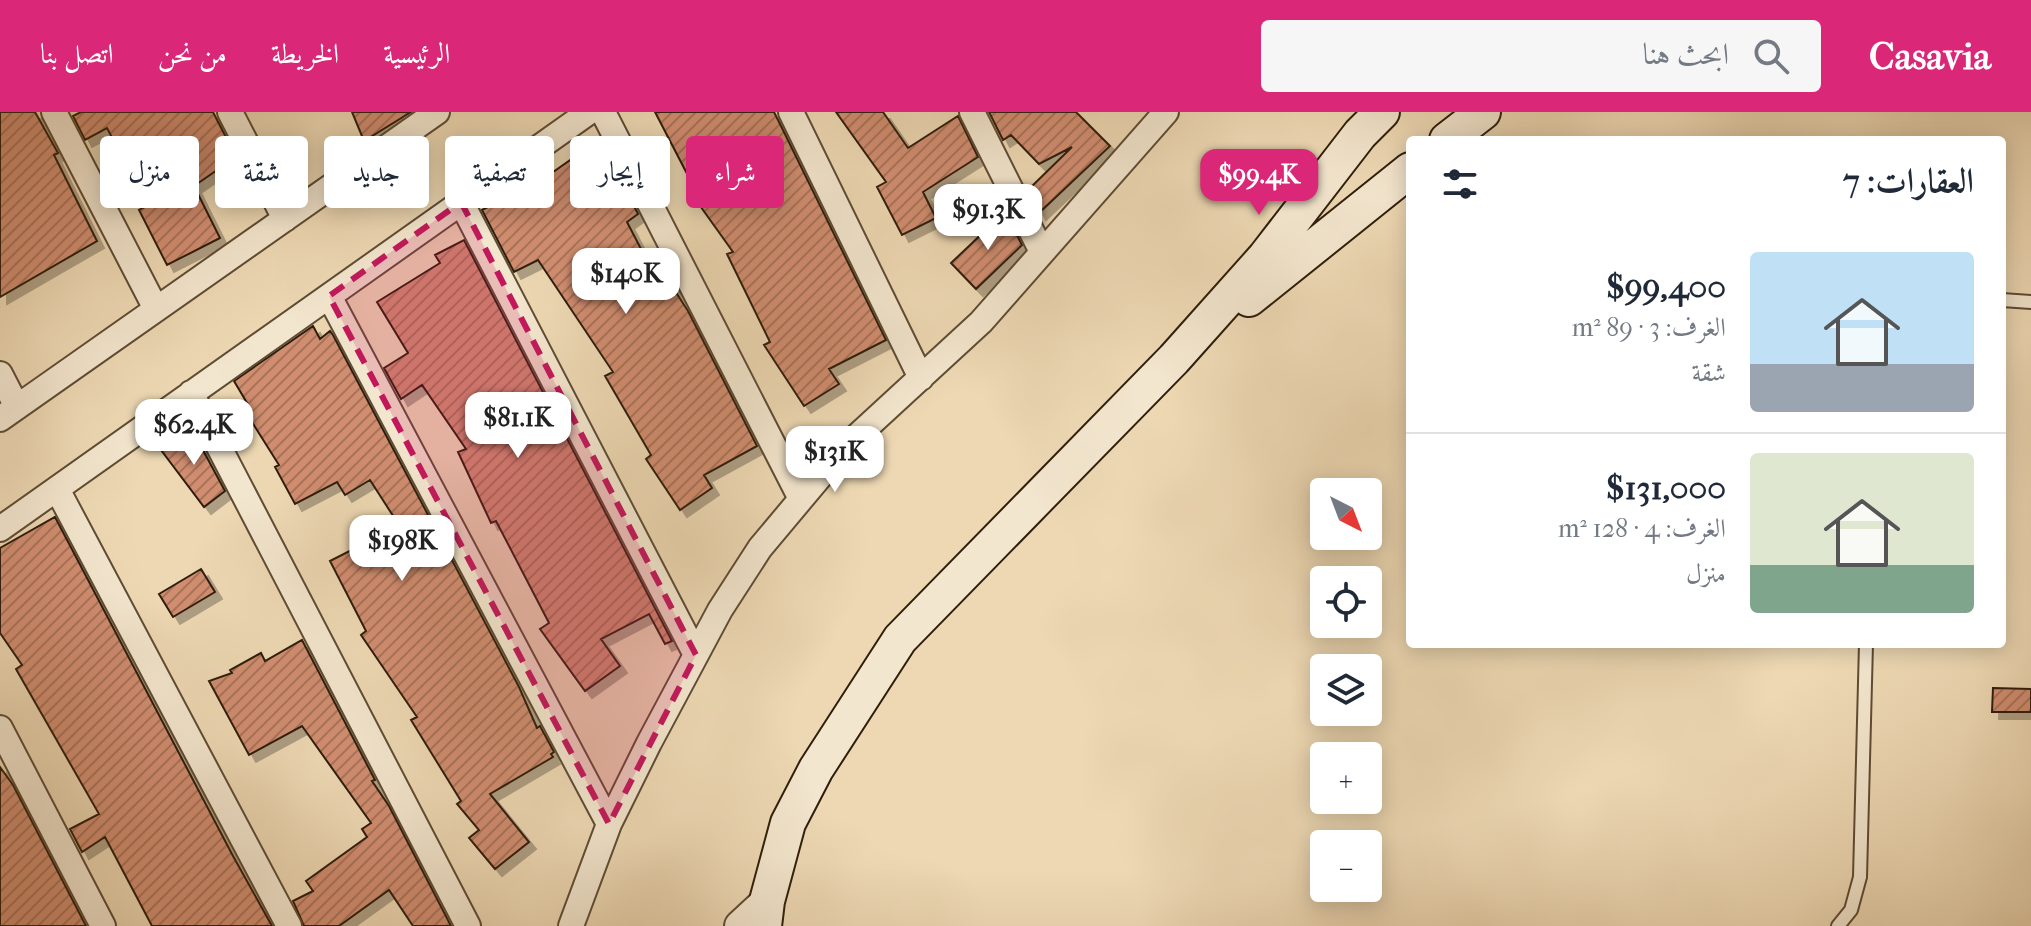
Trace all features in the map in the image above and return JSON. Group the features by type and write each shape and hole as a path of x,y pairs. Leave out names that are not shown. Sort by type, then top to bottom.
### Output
{"main road":[{"path":"766,913 788,823 816,769 900,639 1174,359 1265,257 1360,134 1382,112"},
{"path":"1452,136 1483,112"},
{"path":"1174,359 1406,173"}],"street":[{"path":"54,112 156,309"},
{"path":"230,112 285,219"},
{"path":"554,137 589,112"},
{"path":"603,112 800,497"},
{"path":"791,112 921,378"},
{"path":"972,112 1042,252"},
{"path":"571,926 609,824 720,610 760,548 843,449 981,322 1162,113"},
{"path":"0,374 9,413 428,115"},
{"path":"0,529 453,208"},
{"path":"464,208 696,655"},
{"path":"329,296 609,824"},
{"path":"191,393 468,926"},
{"path":"57,489 289,926"},
{"path":"0,728 103,926"},
{"path":"740,926 766,913"}],"lane":[{"path":"2006,300 2031,302"},
{"path":"1838,926 1851,910 1860,877 1866,648"}],"highlighted area":[{"path":"461,202 696,655 609,824 579,768 329,296"}],"building":[{"path":"0,112 35,112 58,153 54,155 97,241 0,297"},
{"path":"81,112 213,112 225,136 215,136 215,172 199,183 199,136 111,136 107,128 85,140 73,116"},
{"path":"352,112 411,112 372,136 362,136"},
{"path":"655,112 774,112 886,340 829,369 839,384 804,406 764,345 770,342 727,254 733,252 702,208 784,208 784,136 686,136 686,172"},
{"path":"836,112 883,112 908,148 958,116 978,157 923,192 936,218 902,235 877,187 886,182"},
{"path":"989,112 1076,112 1110,146 1039,213 1028,190 1072,147 1039,164 1011,135 1003,140"},
{"path":"570,160 570,208 635,208 638,214 627,222 654,274 666,268 675,291 757,446 704,475 712,488 680,510 646,459 651,455 605,376 613,372 538,260 514,272 482,210 554,208 554,171"},
{"path":"199,196 220,238 167,265 139,210 199,208"},
{"path":"1005,212 1022,245 976,289 951,263"},
{"path":"464,240 672,641 665,644 649,614 601,639 620,666 585,691 540,629 549,623 496,521 491,523 458,452 466,449 422,385 401,399 384,368 408,353 377,302 440,263 435,255"},
{"path":"313,326 320,339 330,331 333,335 519,687 537,728 540,726 554,752 551,754 553,757 490,794 529,842 495,869 469,838 479,830 457,804 461,801 411,720 417,717 361,635 366,631 330,561 393,529 392,525 397,522 370,480 345,495 337,482 295,504 275,467 279,465 245,411 250,408 234,381"},
{"path":"191,428 225,491 204,507 161,450"},
{"path":"55,517 272,926 152,926 105,837 82,852 70,829 99,814 16,669 22,665 0,633 0,548"},
{"path":"201,569 215,592 173,617 159,594"},
{"path":"302,640 375,780 372,781 389,806 451,926 413,926 389,890 339,926 304,926 293,901 313,891 306,881 367,837 362,829 371,823 302,726 249,755 209,681 232,673 230,670 261,653 265,661"},
{"path":"1993,688 2031,689 2031,712 1992,712"},
{"path":"0,767 13,785 86,926 0,926"}]}
